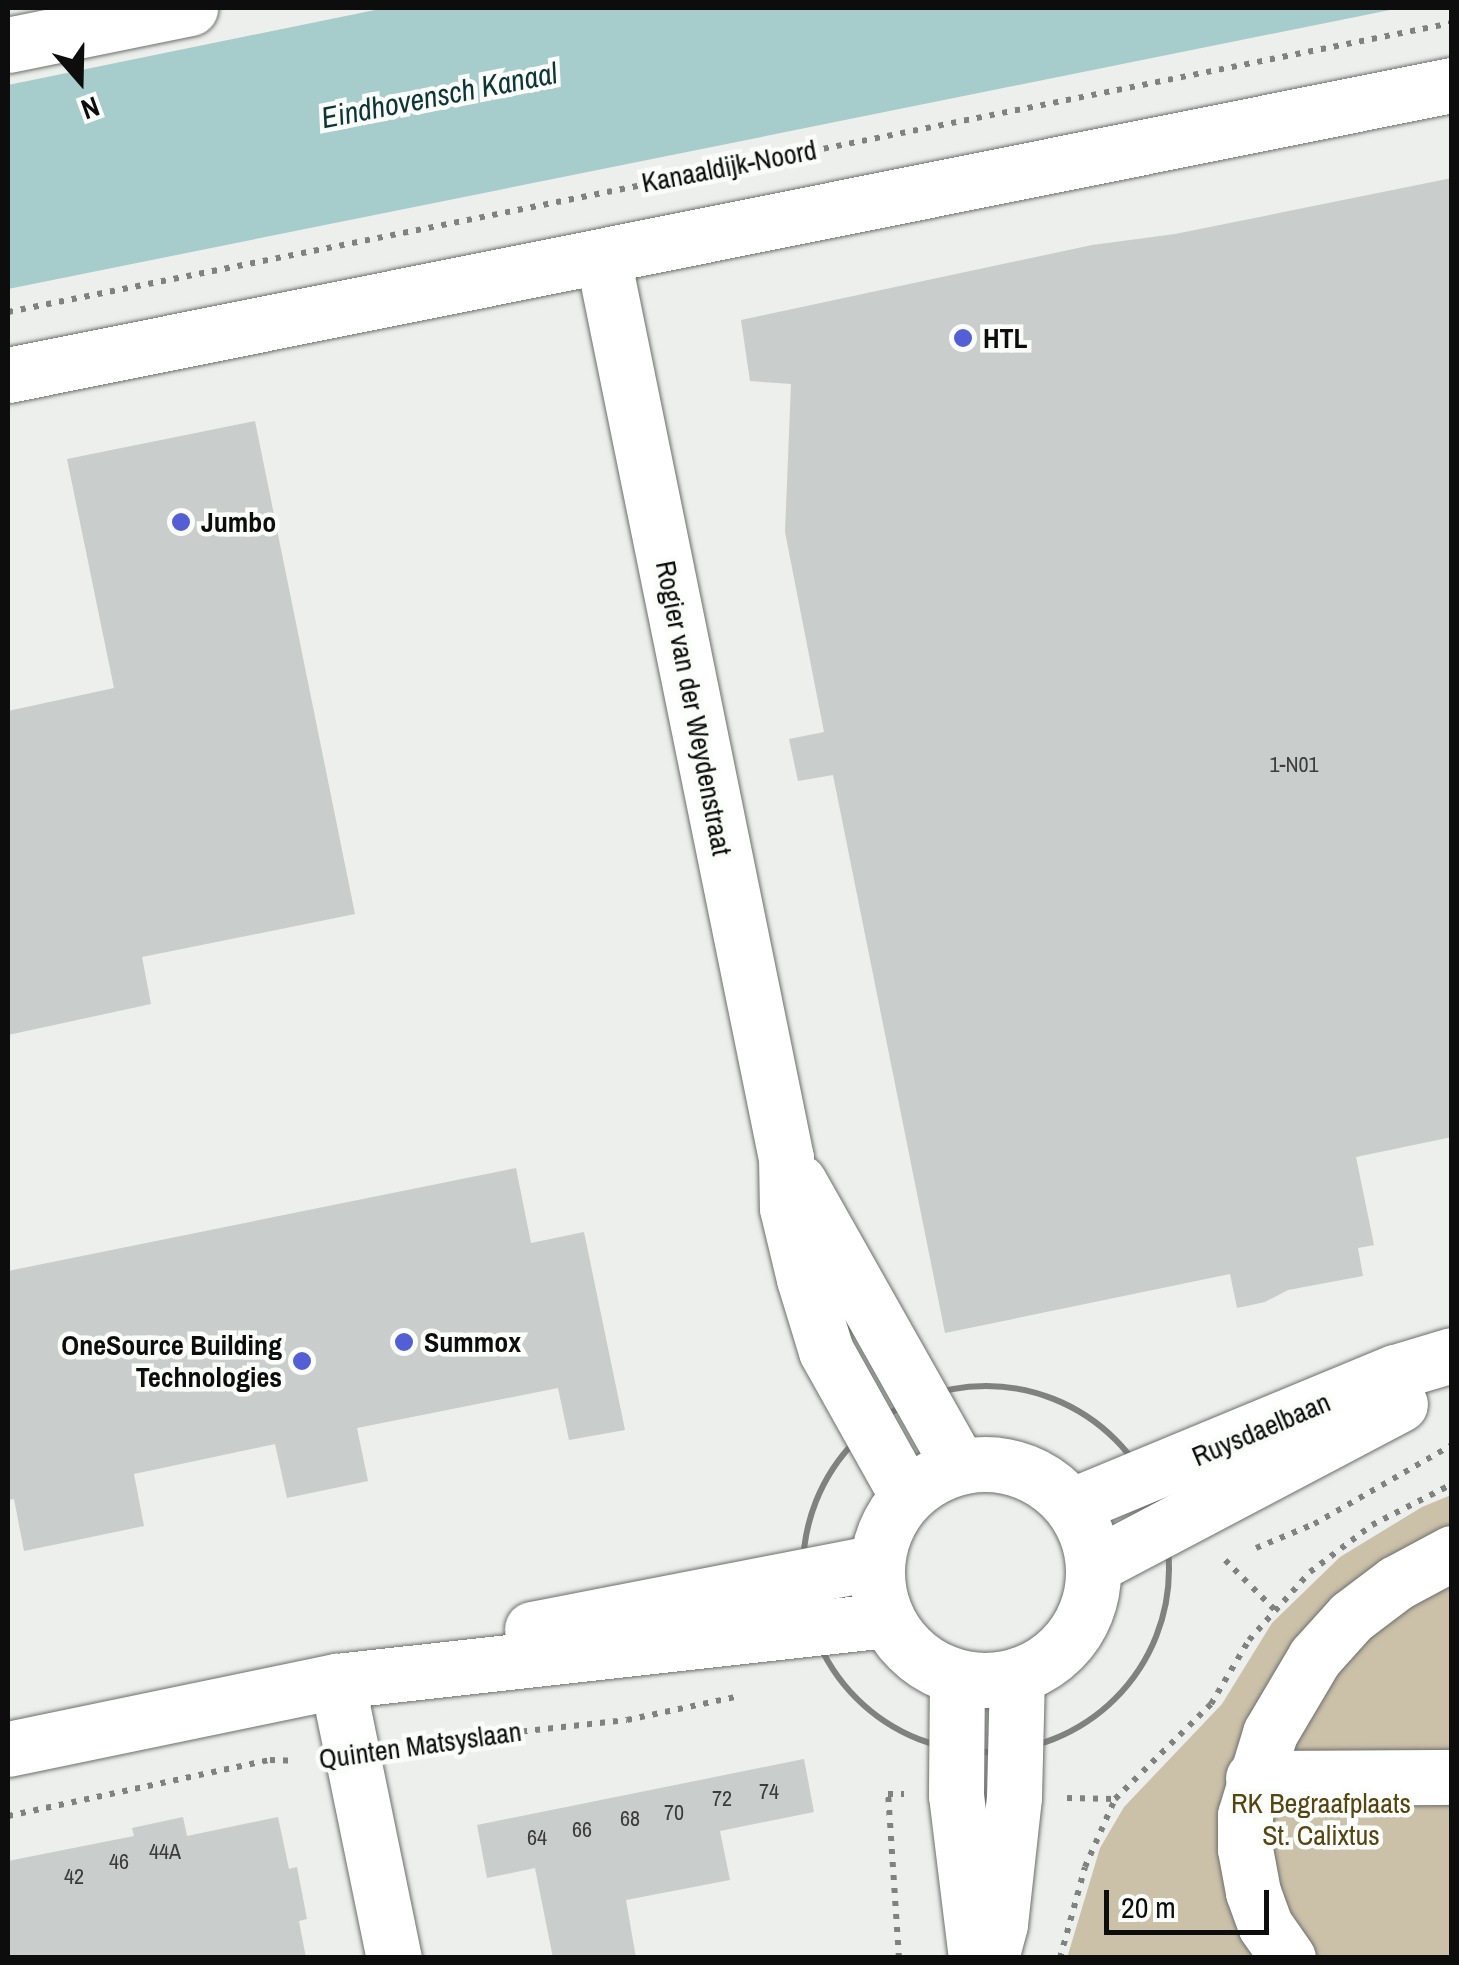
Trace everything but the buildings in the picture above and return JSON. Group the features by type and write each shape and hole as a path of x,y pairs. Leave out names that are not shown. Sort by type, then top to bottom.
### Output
{"street":[{"path":"8,45 190,8"},
{"path":"8,374 604,258 1452,85"},
{"name":"Rogier van der Weydenstraat","path":"604,258 786,1158 787,1208 826,1350 907,1496"},
{"name":"Rogier van der Weydenstraat","path":"786,1158 960,1466"},
{"name":"Ruysdaelbaan","path":"1071,1506 1396,1372 1452,1355"},
{"name":"Ruysdaelbaan","path":"1093,1566 1452,1373"},
{"path":"1001,1465 1040,1478 1071,1506 1087,1534 1093,1566 1089,1602 1074,1634 1048,1659 1017,1675 987,1680 957,1676 916,1656 887,1620 878,1592 876,1562 886,1526 907,1496 931,1478 960,1466 1001,1465"},
{"path":"1288,1958 1265,1925 1252,1892 1244,1814 1253,1778 1289,1695 1315,1657 1351,1617 1396,1582 1452,1553"},
{"path":"336,1682 449,1645 876,1562"},
{"path":"8,1749 336,1682 887,1620"},
{"path":"991,1958 1000,1924 1014,1797 1017,1675"},
{"path":"957,1676 956,1795 976,1958"},
{"path":"336,1682 394,1958"},
{"path":"1253,1778 1452,1777"}],"path":[{"name":"Kanaaldijk-Noord","path":"8,312 1452,23"},
{"path":"1208,1566 1314,1524 1452,1445"},
{"path":"1226,1560 1275,1610"},
{"name":"Quinten Matsyslaan","path":"8,1816 270,1760 323,1760 414,1742 627,1720 739,1696"}],"green space":[{"name":"RK Begraafplaats St. Calixtus","path":"1451,1495 1451,1957 1067,1958 1100,1848 1124,1807 1222,1704 1272,1623 1340,1557 1422,1507"}],"water":[{"name":"Eindhovensch Kanaal","path":"385,8 1400,8 8,289 8,85"}],"place":[{"name":"HTL","path":"963,338"},
{"name":"Jumbo","path":"181,522"},
{"name":"Summox","path":"404,1342"},
{"name":"OneSource Building Technologies","path":"302,1361"}]}
